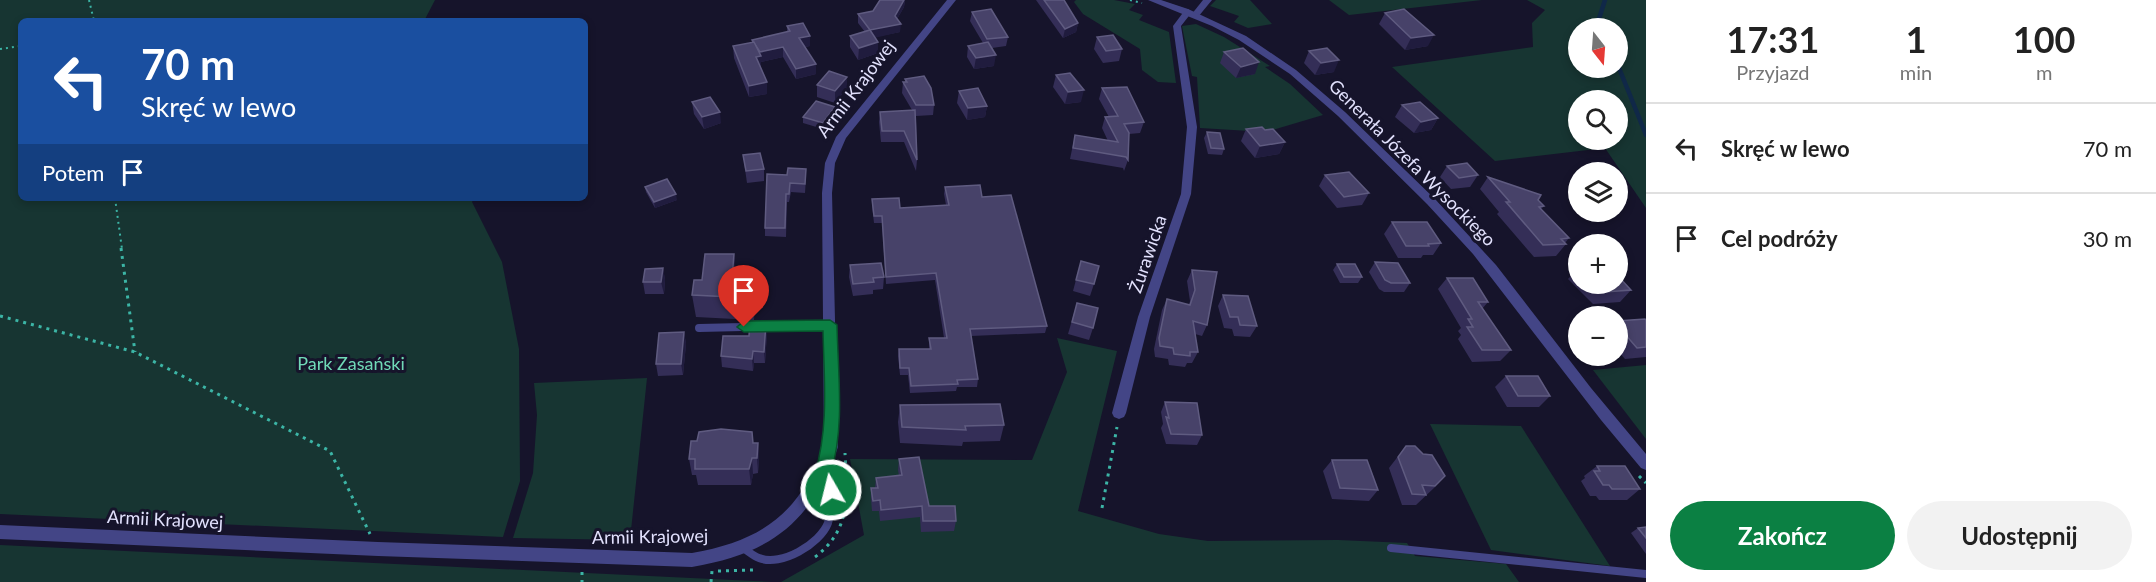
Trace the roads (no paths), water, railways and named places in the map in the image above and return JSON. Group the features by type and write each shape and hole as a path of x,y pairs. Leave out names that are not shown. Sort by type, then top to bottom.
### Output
{"street":[{"name":"Armii Krajowej","path":"0,532 692,560 711,558 743,548 769,532 797,510 823,473 831,447 827,193 834,150 894,68 952,0"},
{"name":"Generała Józefa Wysockiego","path":"1152,0 1192,14 1253,43 1294,71 1425,195 1491,267 1646,464"},
{"path":"1192,14 1208,0"},
{"name":"Żurawicka","path":"1119,413 1144,317 1186,194 1192,127 1177,26 1192,14"}],"lane":[{"path":"699,328 830,325"},
{"path":"743,548 760,559 792,555 814,541 830,521 831,490 823,473"},
{"path":"1391,548 1646,574"}],"waterway":[{"path":"1599,18 1605,0"},
{"path":"1623,78 1646,135"}],"park label":[{"name":"Park Zasański","path":"351,364"}]}
